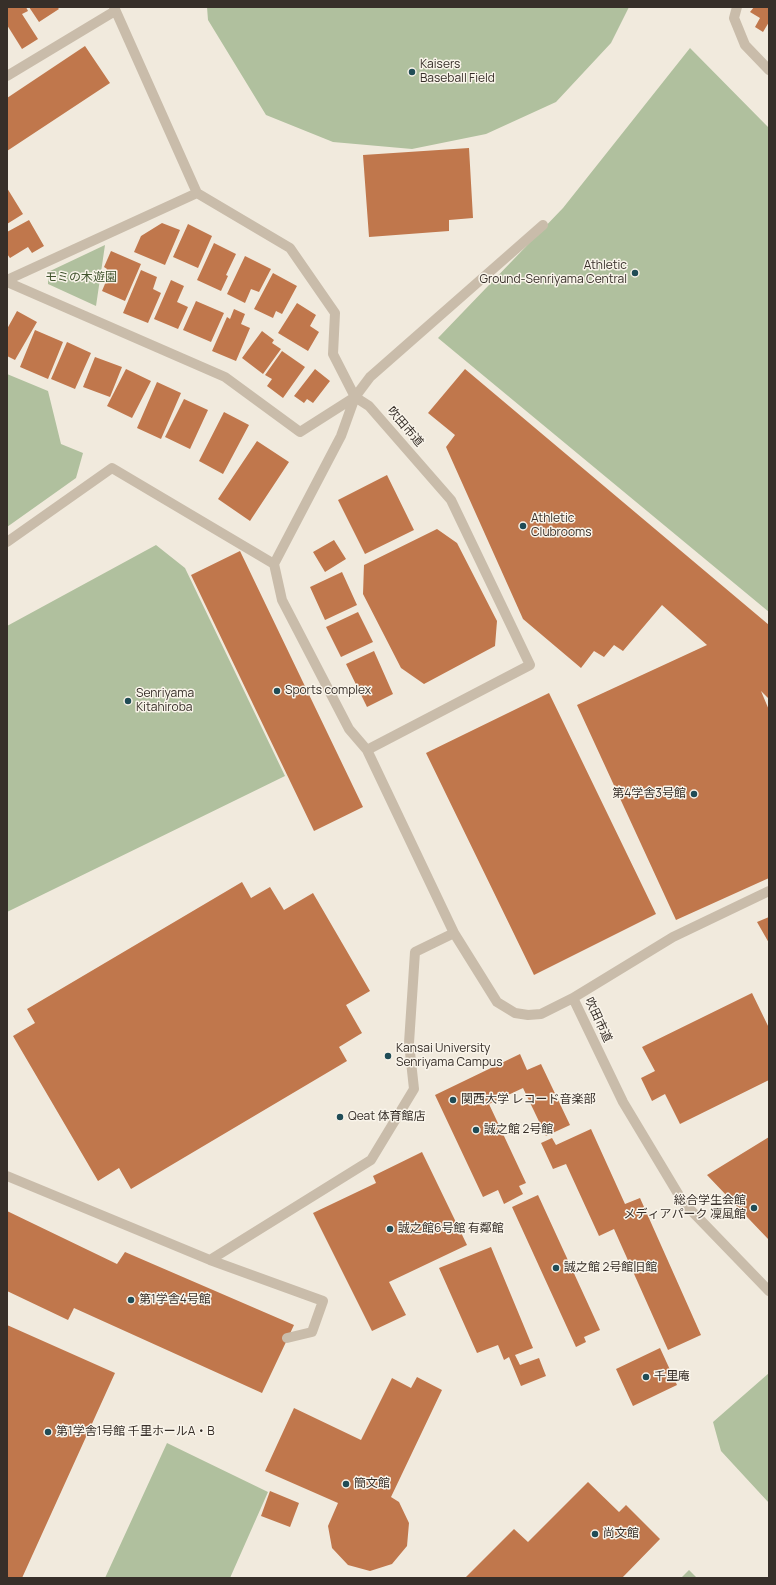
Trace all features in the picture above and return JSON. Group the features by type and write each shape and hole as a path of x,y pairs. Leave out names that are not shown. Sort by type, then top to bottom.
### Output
{"street":[{"path":"738,7 734,18 745,45 769,70"},
{"path":"7,76 115,9 196,193 290,248 335,314 333,354 355,397"},
{"path":"7,281 196,193"},
{"path":"7,542 112,468 274,564 341,436 355,397 370,377 543,225"},
{"path":"7,281 225,377 300,432 355,397"},
{"name":"吹田市道","path":"355,397 369,406 451,500 530,665 367,750"},
{"name":"吹田市道","path":"274,564 282,600 349,729 367,750 454,933 497,1002 515,1013 528,1015 541,1014 573,998 623,1102 683,1202 769,1291"},
{"path":"573,998 673,937 769,892"},
{"path":"210,1260 371,1160 414,1089 409,1043 415,952 454,933"},
{"path":"7,1176 210,1260 323,1301 312,1332 287,1338"}],"green space":[{"name":"Kaisers Baseball Field","path":"207,7 629,7 611,43 556,102 486,134 412,149 333,142 266,115 208,20"},
{"name":"Athletic Ground-Senriyama Central","path":"690,48 769,128 769,612 438,338 563,208"},
{"name":"モミの木遊園","path":"105,245 96,306 48,284 48,272"},
{"path":"7,374 48,391 61,444 83,453 76,478 7,527"},
{"name":"Senriyama Kitahiroba","path":"156,545 185,568 285,776 7,912 7,626"},
{"path":"769,1373 769,1503 721,1451 713,1422"},
{"path":"167,1443 268,1492 230,1578 105,1578"},
{"path":"689,1570 697,1578 681,1578"}],"building":[{"path":"7,7 26,7 28,11 22,14 38,39 22,49 7,25"},
{"path":"29,7 57,7 59,9 39,22"},
{"path":"754,7 769,7 769,22 763,32 755,27 760,18 750,12"},
{"path":"85,46 110,83 7,151 7,98"},
{"path":"469,148 473,218 449,220 449,231 369,237 363,155"},
{"path":"7,188 23,214 7,224"},
{"path":"29,220 44,246 32,253 28,247 10,258 7,254 7,232"},
{"path":"162,223 180,230 165,265 134,252 141,236"},
{"path":"188,224 212,236 198,268 173,257"},
{"path":"214,243 236,254 226,275 228,276 221,291 197,280"},
{"path":"111,251 141,264 125,301 102,291 107,279 103,278 107,269 104,267"},
{"path":"245,256 271,269 259,292 251,289 245,303 227,294"},
{"path":"141,270 157,277 153,289 161,293 148,323 123,313"},
{"path":"273,273 297,286 282,314 276,311 273,318 254,309"},
{"path":"171,280 184,286 177,302 188,307 178,329 154,319"},
{"path":"196,301 224,313 211,342 183,330"},
{"path":"297,303 316,315 310,326 319,332 308,351 278,333"},
{"path":"234,309 245,314 241,324 250,328 236,361 212,351 227,317 230,319"},
{"path":"17,311 37,322 15,360 7,356 7,329"},
{"path":"35,330 63,342 48,379 20,367"},
{"path":"262,331 274,340 272,343 281,349 263,374 242,358"},
{"path":"67,342 91,353 75,389 51,379"},
{"path":"282,351 305,367 283,398 267,386 272,379 265,375"},
{"path":"95,357 122,367 110,397 83,387"},
{"path":"126,369 151,381 132,418 107,406"},
{"path":"315,369 330,381 313,403 307,399 304,403 294,396"},
{"path":"465,369 769,625 769,699 761,691 769,710 769,878 676,920 577,705 707,645 662,605 623,651 614,645 604,657 594,651 581,668 523,619 446,447 455,435 428,413"},
{"path":"157,382 181,393 161,439 137,428"},
{"path":"184,399 208,410 190,449 165,437"},
{"path":"224,412 249,425 223,474 199,461"},
{"path":"257,441 289,462 250,521 218,499"},
{"path":"387,475 414,530 365,554 338,500"},
{"path":"437,529 457,543 497,621 495,646 424,684 401,668 363,594 364,565"},
{"path":"334,540 346,559 325,572 313,552"},
{"name":"Sports complex","path":"240,551 363,807 314,831 191,575"},
{"path":"342,572 357,605 325,620 310,587"},
{"path":"358,612 373,642 341,657 326,627"},
{"path":"374,651 393,694 367,707 346,664"},
{"path":"549,693 656,914 534,975 426,753"},
{"path":"242,882 251,898 270,887 284,910 313,893 370,991 346,1005 362,1033 339,1047 347,1061 131,1189 119,1168 98,1181 13,1036 35,1023 27,1009"},
{"path":"769,917 769,943 757,922"},
{"path":"752,993 769,1028 769,1080 680,1124 665,1094 652,1101 641,1078 655,1071 642,1047"},
{"name":"誠之館 2号館","path":"520,1054 527,1070 541,1064 570,1125 546,1136 523,1088 489,1104 526,1183 519,1186 523,1194 504,1204 498,1190 483,1197 435,1095"},
{"path":"591,1129 625,1204 640,1198 701,1335 668,1350 614,1229 599,1236 566,1164 553,1169 541,1143 552,1138 556,1145"},
{"name":"総合学生会館 メディアパーク 凜風館","path":"769,1137 769,1240 707,1175"},
{"name":"誠之館6号館 有鄰館","path":"422,1152 467,1245 389,1282 406,1315 372,1331 313,1213 376,1183 373,1176"},
{"name":"誠之館 2号館旧館","path":"538,1195 600,1330 584,1337 586,1342 576,1347 512,1207"},
{"name":"第1学舎4号館","path":"7,1211 117,1264 125,1252 294,1325 262,1393 74,1308 68,1320 7,1291"},
{"path":"491,1247 533,1348 515,1355 520,1365 539,1358 546,1376 521,1386 509,1357 504,1360 498,1345 477,1353 439,1268"},
{"name":"第1学舎1号館 千里ホールA・B","path":"7,1325 115,1373 22,1578 7,1578"},
{"name":"千里庵","path":"660,1348 677,1385 633,1406 616,1369"},
{"name":"簡文館","path":"417,1377 442,1390 391,1497 399,1502 409,1523 407,1546 392,1564 370,1571 348,1565 332,1548 328,1526 338,1503 265,1471 294,1408 361,1440 392,1378 411,1388"},
{"name":"尚文館","path":"588,1482 619,1512 626,1505 660,1539 622,1578 465,1578 514,1529 528,1542"},
{"path":"270,1491 299,1503 290,1527 261,1516"}],"place":[{"name":"Kaisers Baseball Field","path":"412,72"},
{"name":"Athletic Ground-Senriyama Central","path":"635,273"},
{"name":"Athletic Clubrooms","path":"523,526"},
{"name":"Sports complex","path":"277,691"},
{"name":"Senriyama Kitahiroba","path":"128,701"},
{"name":"第4学舎3号館","path":"694,794"},
{"name":"Kansai University Senriyama Campus","path":"388,1056"},
{"name":"関西大学 レコード音楽部","path":"453,1100"},
{"name":"Qeat 体育館店","path":"340,1117"},
{"name":"誠之館 2号館","path":"476,1130"},
{"name":"総合学生会館 メディアパーク 凜風館","path":"754,1208"},
{"name":"誠之館6号館 有鄰館","path":"390,1229"},
{"name":"誠之館 2号館旧館","path":"556,1268"},
{"name":"第1学舎4号館","path":"131,1300"},
{"name":"千里庵","path":"646,1377"},
{"name":"第1学舎1号館 千里ホールA・B","path":"48,1432"},
{"name":"簡文館","path":"346,1484"},
{"name":"尚文館","path":"595,1534"}]}
